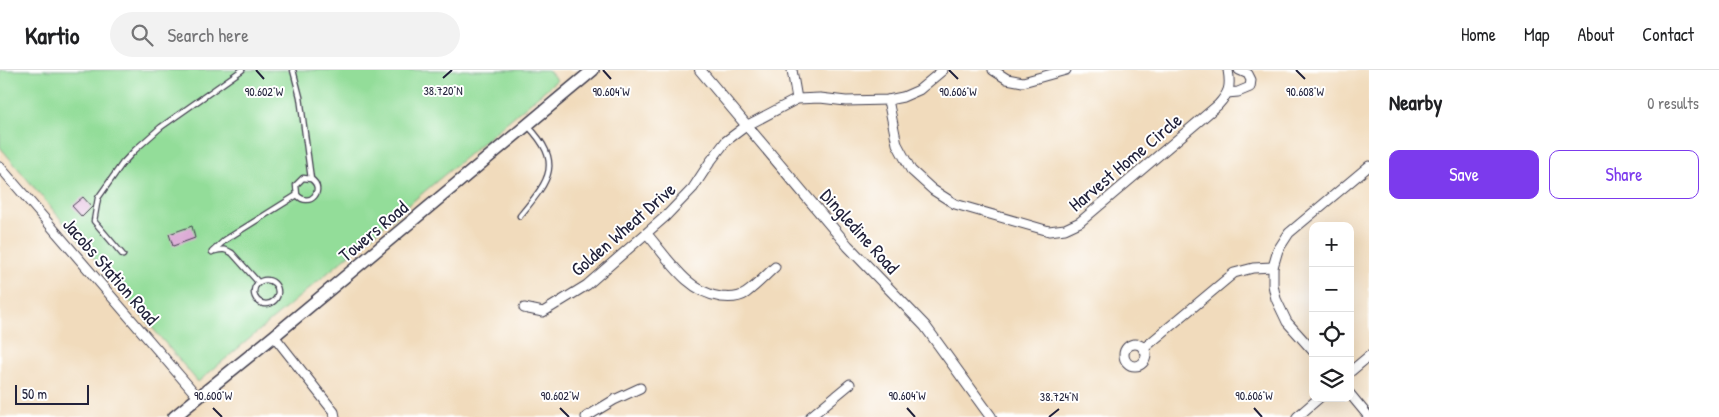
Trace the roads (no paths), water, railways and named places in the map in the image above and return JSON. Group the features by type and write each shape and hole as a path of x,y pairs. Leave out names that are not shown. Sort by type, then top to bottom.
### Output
{"main road":[{"name":"Towers Road","path":"174,417 593,70"}],"street":[{"name":"Dingledine Road","path":"700,70 848,246 925,326 991,417"},
{"path":"792,70 797,99"},
{"name":"Golden Wheat Drive","path":"524,308 543,312 587,285 684,200 726,141 746,126 797,99 820,98 846,101 888,100 904,97 919,90 943,70"},
{"path":"993,70 1007,79 1023,82 1066,70"},
{"path":"1233,70 1248,74 1251,80 1250,87 1238,92 1227,93 1233,70"},
{"name":"Harvest Home Circle","path":"888,100 897,144 911,170 933,190 955,204 1049,231 1065,229 1080,222 1218,105 1227,96 1227,93"},
{"path":"1309,346 1288,322 1276,299 1273,285 1273,268 1278,250 1289,233 1369,166"},
{"name":"Jacobs Station Road","path":"0,167 198,397"},
{"path":"647,234 692,286 713,296 727,298 737,297 746,293 775,267"},
{"path":"1144,349 1234,273 1253,268 1273,268"},
{"path":"274,336 334,412 335,417"},
{"path":"1354,369 1369,356"},
{"path":"810,417 850,384"},
{"path":"586,417 614,400 640,388"},
{"path":"1354,399 1369,417"},
{"path":"1297,417 1314,402"}],"lane":[{"path":"123,255 94,221 98,198 122,164 135,150 162,127 242,70"},
{"path":"293,70 300,97 311,179 316,184 317,191 316,195 310,200 302,200 297,195 295,188 303,178 311,179"},
{"path":"520,216 544,184 550,160 548,152 539,138 527,125"},
{"path":"258,282 232,253 222,249 212,252 225,240 297,195"},
{"path":"265,279 276,284 278,295 274,302 266,304 255,298 254,290 258,282 265,279"}]}
